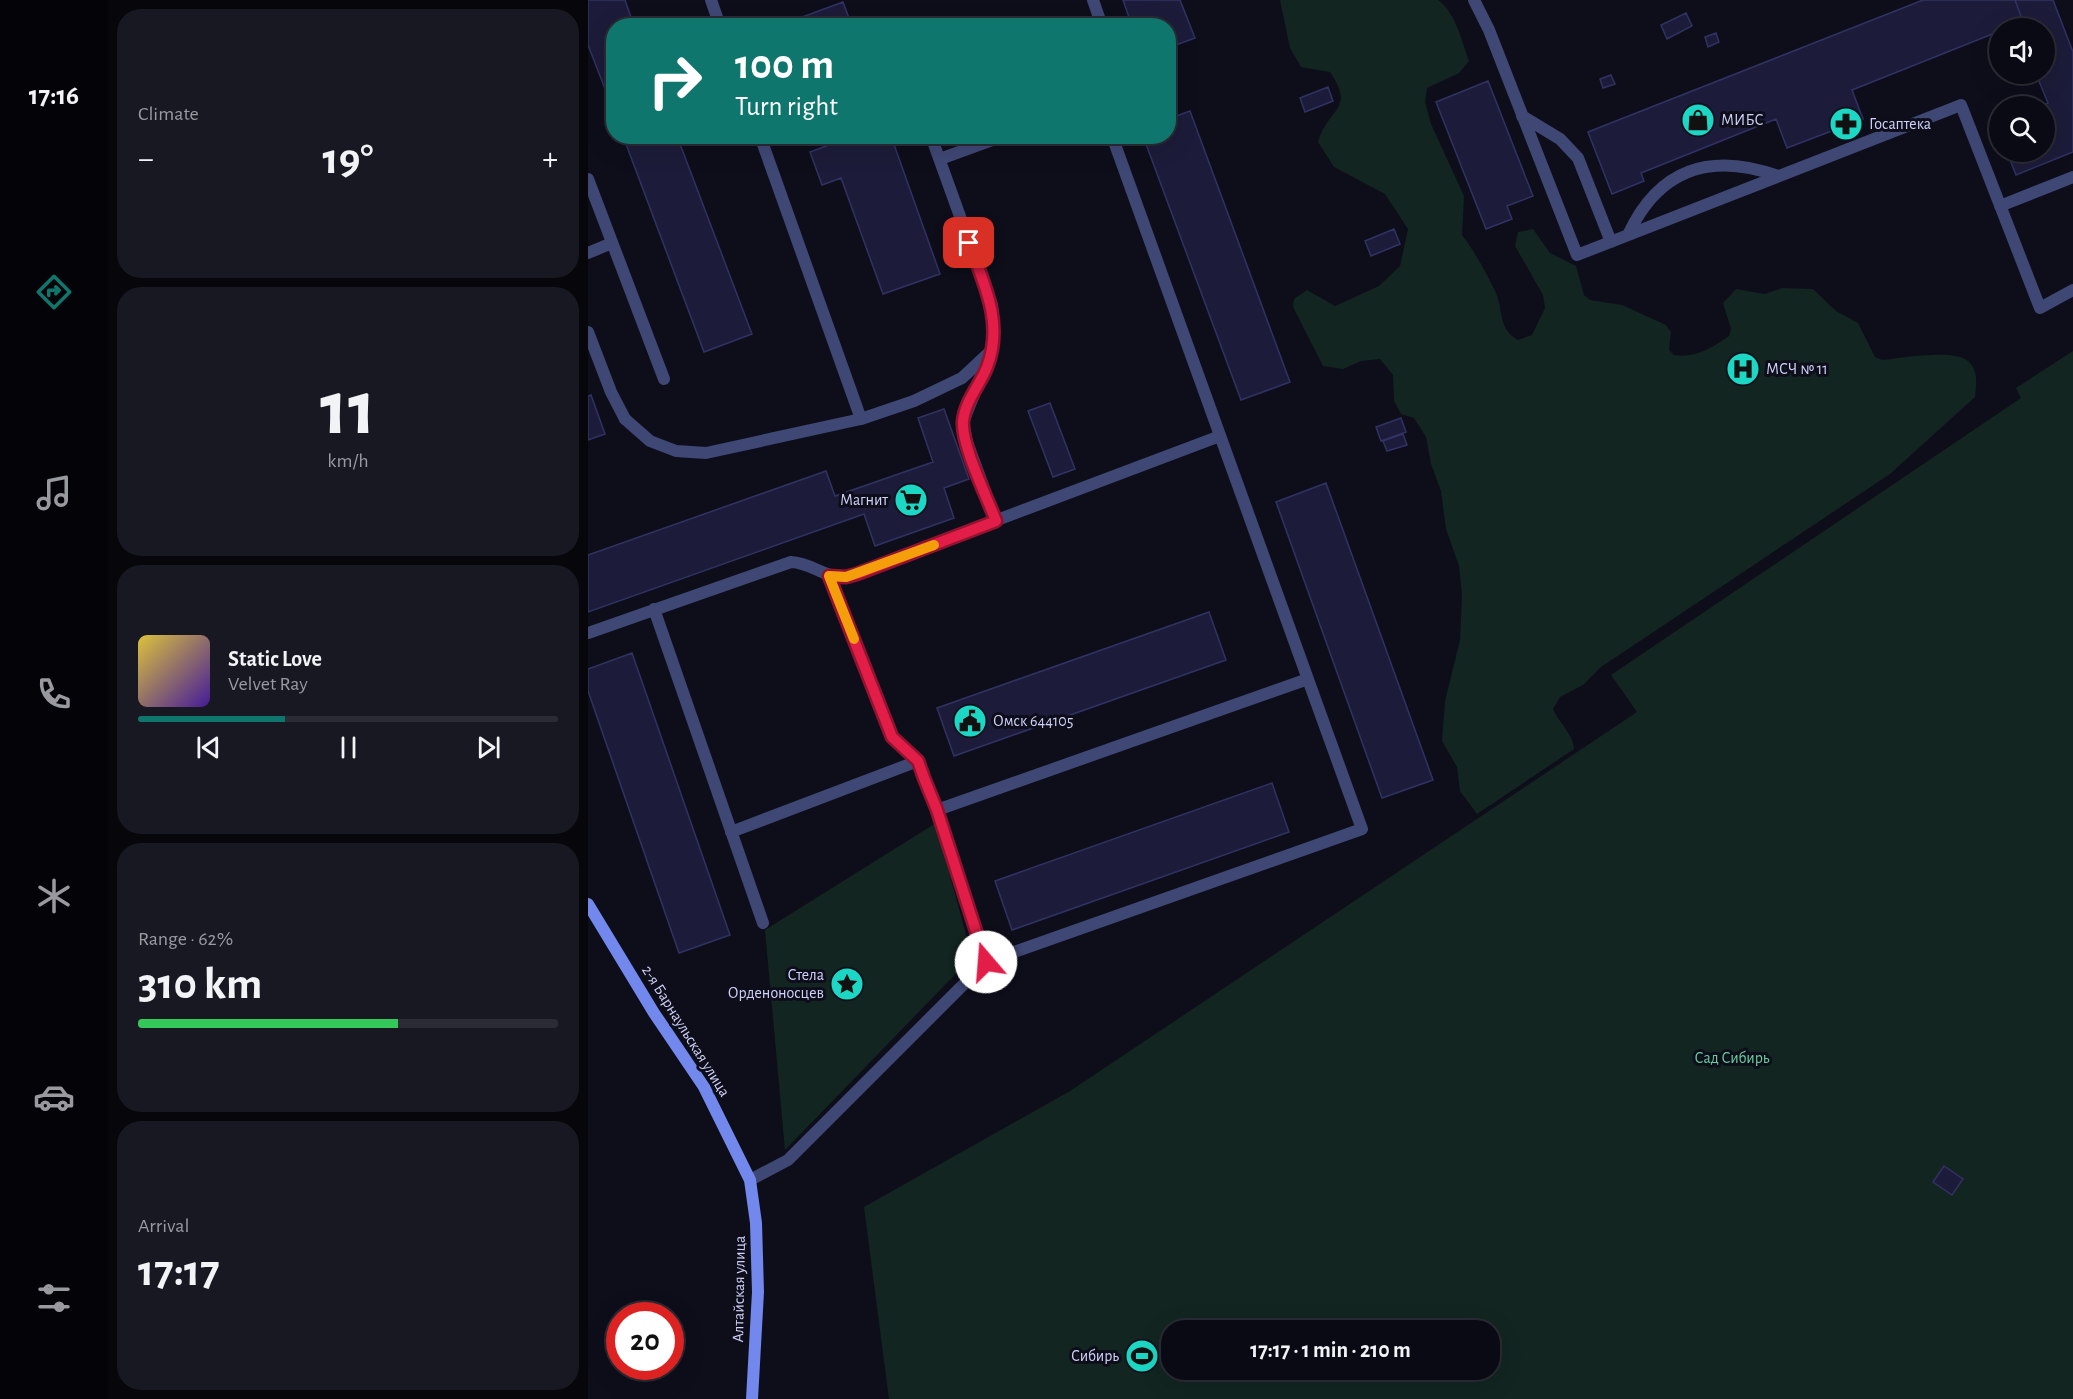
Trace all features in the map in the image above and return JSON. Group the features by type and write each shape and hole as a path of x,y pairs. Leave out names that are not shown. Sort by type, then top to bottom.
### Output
{"street":[{"path":"711,0 717,18"},
{"path":"1093,0 1099,18"},
{"path":"1474,0 1489,30 1577,255 1960,105 2040,308 2073,290"},
{"path":"1522,116 1560,139 1578,158 1611,242"},
{"path":"763,144 861,419"},
{"path":"935,144 992,305 994,325 992,350 963,422 967,442 996,521"},
{"path":"940,159 981,144"},
{"path":"750,1180 788,1160 986,962 1362,829 1115,144"},
{"path":"1628,235 1639,211 1659,188 1699,167 1722,164 1752,167 1778,176"},
{"path":"2000,206 2073,177"},
{"path":"588,179 664,379"},
{"path":"588,253 612,243"},
{"path":"588,332 611,392 625,419 650,441 676,451 706,453 861,419 914,402 962,378 992,350"},
{"path":"588,633 791,562 807,564 829,576 846,577 857,574 1220,436"},
{"path":"829,576 892,737 918,761 937,810 986,962"},
{"path":"654,609 763,923"},
{"path":"937,810 1308,679"},
{"path":"731,832 918,761"},
{"name":"2-я Барнаульская улица","path":"588,904 654,1013 704,1087 750,1180"},
{"name":"Алтайская улица","path":"750,1180 756,1223 758,1292 752,1399"}],"green space":[{"path":"1280,0 1438,0 1449,12 1458,28 1469,61 1459,73 1427,88 1425,102 1431,124 1464,196 1462,235 1480,262 1495,291 1507,330 1518,340 1532,335 1545,308 1543,295 1515,246 1518,232 1533,229 1550,253 1576,266 1584,295 1590,300 1622,305 1666,325 1671,332 1669,350 1674,355 1696,354 1729,336 1731,329 1723,303 1736,289 1765,294 1782,288 1813,289 1836,311 1858,323 1875,357 1882,360 1928,355 1953,356 1969,362 1976,374 1975,397 1890,474 1601,667 1583,685 1560,697 1553,709 1572,739 1574,749 1477,814 1460,791 1457,767 1442,741 1445,701 1460,640 1462,595 1459,566 1446,529 1441,491 1431,464 1426,437 1414,418 1401,414 1394,401 1393,375 1380,359 1361,361 1343,369 1323,366 1293,307 1294,299 1307,290 1335,306 1379,286 1400,266 1408,229 1385,194 1334,167 1318,142 1322,131 1338,109 1340,94 1330,72 1301,67 1290,48"},
{"name":"Сад Сибирь","path":"2073,351 2073,1399 889,1399 864,1207 1070,1091 1637,712 1611,675 2021,398 2016,388"},
{"path":"936,823 972,957 785,1150 765,930"}],"building":[{"path":"588,0 625,0 631,18 606,18 606,91 588,45"},
{"path":"1123,0 1180,0 1195,38 1176,45 1176,18 1129,18"},
{"path":"1923,0 2015,0 2022,18 1989,18 1989,35 1852,90 1863,119 1787,148 1776,119 1641,173 1644,181 1612,194 1588,132"},
{"path":"2015,0 2053,0 2073,52 2073,152 2055,159 2055,96 2045,96 2040,84 2055,84 2055,18 2022,18"},
{"path":"843,2 849,18 800,18"},
{"path":"1686,13 1692,26 1667,39 1661,25"},
{"path":"1716,33 1719,42 1708,47 1705,37"},
{"path":"1611,75 1615,84 1603,88 1600,79"},
{"path":"1488,81 1533,196 1507,206 1512,219 1486,229 1436,102"},
{"path":"1328,87 1333,101 1305,112 1300,98"},
{"path":"1190,111 1290,382 1241,400 1146,144 1176,144 1176,116"},
{"path":"626,144 680,144 752,334 704,352"},
{"path":"894,144 940,274 883,294 841,178 822,185 810,152 829,145"},
{"path":"2011,162 2048,162 2016,175"},
{"path":"1394,229 1400,244 1371,256 1365,241"},
{"path":"591,395 605,434 588,440 588,396"},
{"path":"1050,403 1075,469 1053,477 1028,411"},
{"path":"944,409 969,479 944,488 954,518 875,546 864,514 588,612 588,555 826,471 835,496 933,462 918,418"},
{"path":"1401,418 1406,432 1381,441 1376,427"},
{"path":"1403,434 1407,445 1387,451 1383,441"},
{"path":"1326,483 1433,780 1382,798 1276,502"},
{"path":"1209,612 1226,660 954,756 937,708"},
{"path":"632,653 730,935 679,953 588,691 588,669"},
{"path":"1272,783 1289,832 1012,930 995,881"},
{"path":"1944,1166 1963,1179 1952,1195 1933,1182"}],"slow traffic":[{"path":"854,639 829,576 838,578 857,574 934,545"}],"place":[{"name":"МИБС","path":"1698,120"},
{"name":"Госаптека","path":"1846,124"},
{"name":"МСЧ № 11","path":"1743,369"},
{"name":"Магнит","path":"911,500"},
{"name":"Омск 644105","path":"970,721"},
{"name":"Стела Орденоносцев","path":"847,984"},
{"name":"Сибирь","path":"1142,1356"}],"route":[{"path":"969,243 992,305 994,325 992,350 987,366 965,412 963,422 967,442 996,521 857,574 838,578 829,576 892,737 918,761 937,810 986,962"}]}
